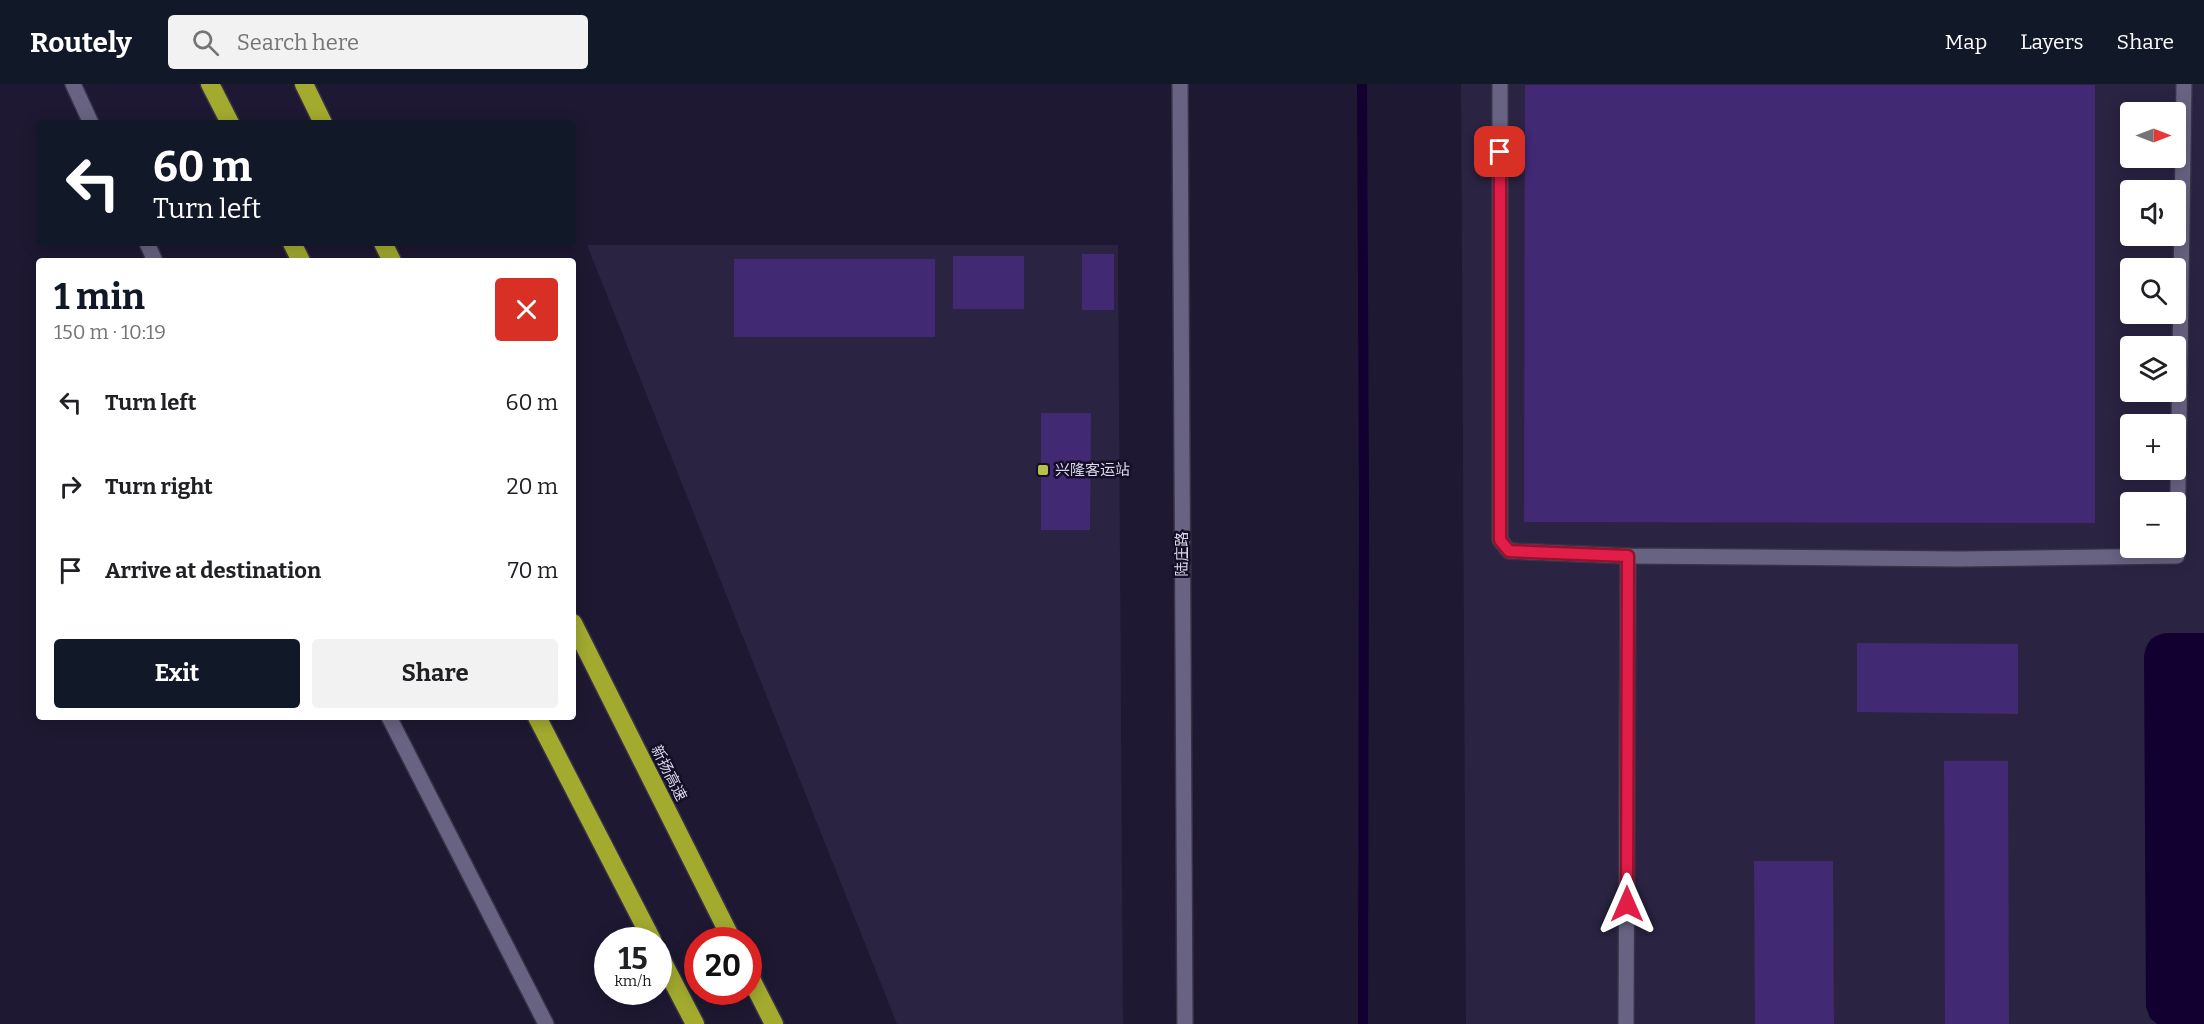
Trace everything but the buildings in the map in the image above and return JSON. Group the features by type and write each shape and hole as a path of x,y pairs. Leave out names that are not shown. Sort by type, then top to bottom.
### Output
{"highway":[{"path":"210,84 228,120"},
{"path":"304,84 322,120"},
{"name":"新扬高速","path":"576,628 726,927"},
{"path":"539,720 645,927"},
{"path":"672,980 695,1024"},
{"path":"762,1001 774,1024"}],"street":[{"path":"73,84 90,120"},
{"name":"陆庄路","path":"1180,84 1185,1024"},
{"path":"1500,84 1500,540 1509,551 1628,556 1960,559 2177,556 2184,84"},
{"path":"1626,1024 1628,556"},
{"path":"391,720 546,1024"}],"shaded area":[{"path":"1461,84 2204,84 2204,1024 1466,1024"},
{"path":"587,245 1118,245 1123,1024 897,1024"},
{"path":"2166,633 2204,633 2204,1024 2157,1024 2150,1018 2146,1007 2144,656 2150,640"}],"waterway":[{"path":"1362,84 1363,1024"}],"place":[{"name":"兴隆客运站","path":"1043,470"}],"route":[{"path":"1500,152 1500,540 1509,551 1628,556 1627,904"}]}
